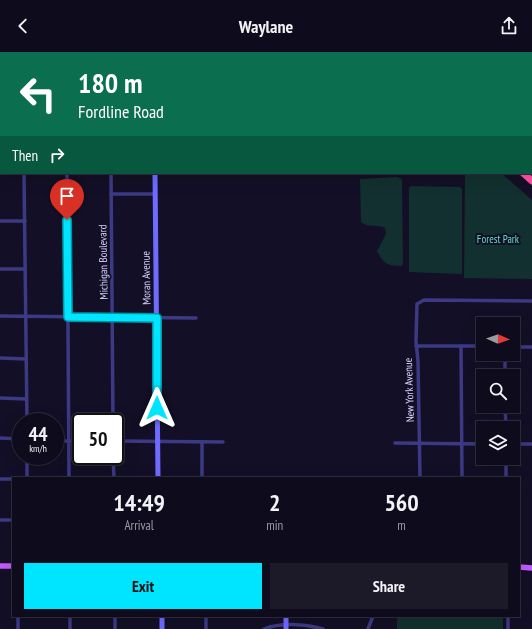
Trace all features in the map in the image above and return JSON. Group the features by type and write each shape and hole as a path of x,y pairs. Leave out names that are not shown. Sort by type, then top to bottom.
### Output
{"highway":[{"path":"524,174 532,181"}],"main road":[{"name":"Moran Avenue","path":"155,174 158,477"},
{"path":"0,566 12,566"},
{"path":"520,567 532,568"},
{"path":"162,617 162,629"}],"street":[{"path":"24,174 27,413"},
{"path":"67,174 69,477"},
{"name":"Michigan Boulevard","path":"111,174 113,413"},
{"path":"111,194 155,194"},
{"path":"0,221 25,221"},
{"path":"0,269 25,269"},
{"name":"New York Avenue","path":"420,477 418,361 416,346 416,308 418,303 424,300 532,300"},
{"path":"0,316 196,318"},
{"path":"416,346 476,346"},
{"path":"461,346 462,477"},
{"path":"520,346 532,347"},
{"path":"0,358 26,359"},
{"path":"0,398 26,399"},
{"path":"0,438 12,439"},
{"path":"64,440 72,440"},
{"path":"124,441 223,442"},
{"path":"202,442 202,477"},
{"path":"395,443 476,444"},
{"path":"520,444 532,444"},
{"path":"27,465 27,477"},
{"path":"113,465 114,477"},
{"path":"506,465 506,477"},
{"path":"0,479 12,479"},
{"path":"0,520 12,520"},
{"path":"18,617 18,629"},
{"path":"70,617 70,629"},
{"path":"116,617 116,629"},
{"path":"206,617 206,629"},
{"path":"368,629 373,617"},
{"path":"508,617 508,629"},
{"path":"264,629 276,626 306,626 323,629"}],"green space":[{"name":"Forest Park","path":"465,174 502,174 532,200 532,279 464,278"},
{"path":"396,177 402,180 403,264 401,266 384,262 377,251 386,234 385,228 367,225 361,222 360,179"},
{"path":"411,186 460,187 462,189 462,274 409,272 409,188"},
{"path":"397,617 503,617 503,629 397,629"}],"route":[{"path":"67,220 68,317 157,318 157,408"}]}
